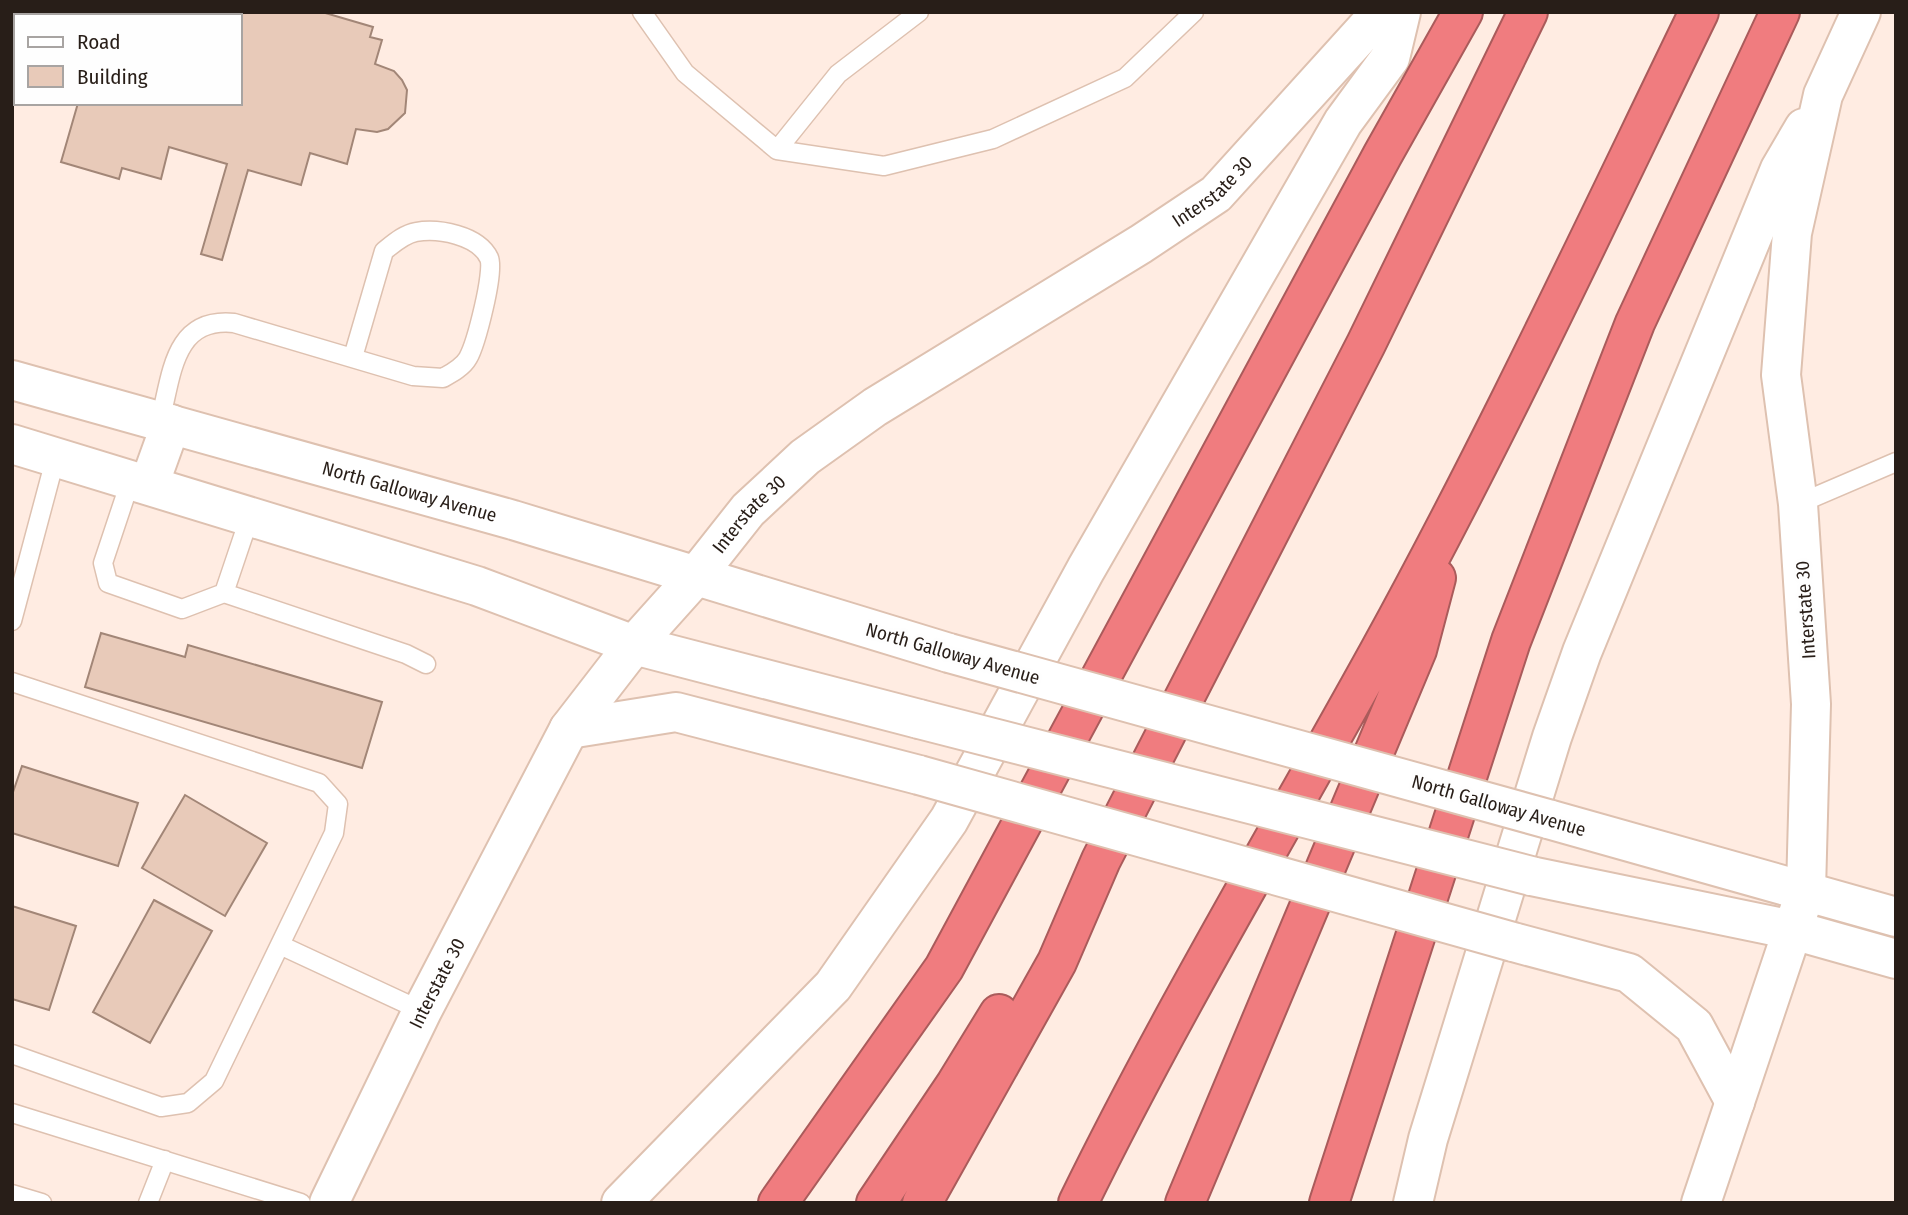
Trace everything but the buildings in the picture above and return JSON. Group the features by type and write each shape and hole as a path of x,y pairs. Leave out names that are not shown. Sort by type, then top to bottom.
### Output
{"highway":[{"path":"778,1203 944,968 1383,154 1463,12"},
{"path":"922,1203 1057,962 1101,860 1366,344 1528,12"},
{"path":"1078,1203 1217,938 1452,516 1699,12"},
{"path":"1329,1203 1520,617 1635,323 1780,12"},
{"path":"1185,1203 1417,650 1452,516"},
{"path":"876,1203 1101,860"}],"main road":[{"name":"Interstate 30","path":"329,1203 422,1010 569,729 634,645 695,577 748,510 805,457 875,407 1140,244 1216,194 1381,12"},
{"path":"621,1203 833,986 949,820 1086,569 1343,122 1390,58 1401,12"},
{"name":"Interstate 30","path":"1701,1203 1806,890 1811,704 1798,504 1781,375 1792,233 1823,95 1861,12"},
{"path":"1413,1203 1428,1139 1552,737 1582,652 1780,169 1823,95"},
{"name":"North Galloway Avenue","path":"12,380 513,520 949,653 1896,917"},
{"path":"140,482 166,423"},
{"path":"12,444 477,586 634,645 1531,876 1793,930 1896,960"},
{"path":"569,729 676,712 919,775 1629,973 1694,1026 1735,1101"}],"lane":[{"path":"642,12 685,73 777,150 884,166 993,139 1125,78 1194,12"},
{"path":"777,150 838,75 919,12"},
{"path":"166,423 177,359 187,335 199,326 214,321 234,323 413,376 443,378 456,371 468,358 491,273 489,258 479,246 463,237 441,231 414,232 396,242 384,251 353,357"},
{"path":"12,621 56,456"},
{"path":"1798,504 1896,462"},
{"path":"140,482 103,563 108,583 183,609 224,593 406,654 426,664"},
{"path":"224,593 250,516"},
{"path":"12,682 318,783 338,804 334,833 214,1081 188,1103 161,1107 12,1054"},
{"path":"280,945 422,1010"},
{"path":"12,1113 301,1203"},
{"path":"148,1203 165,1160"},
{"path":"12,1194 42,1203"}]}
